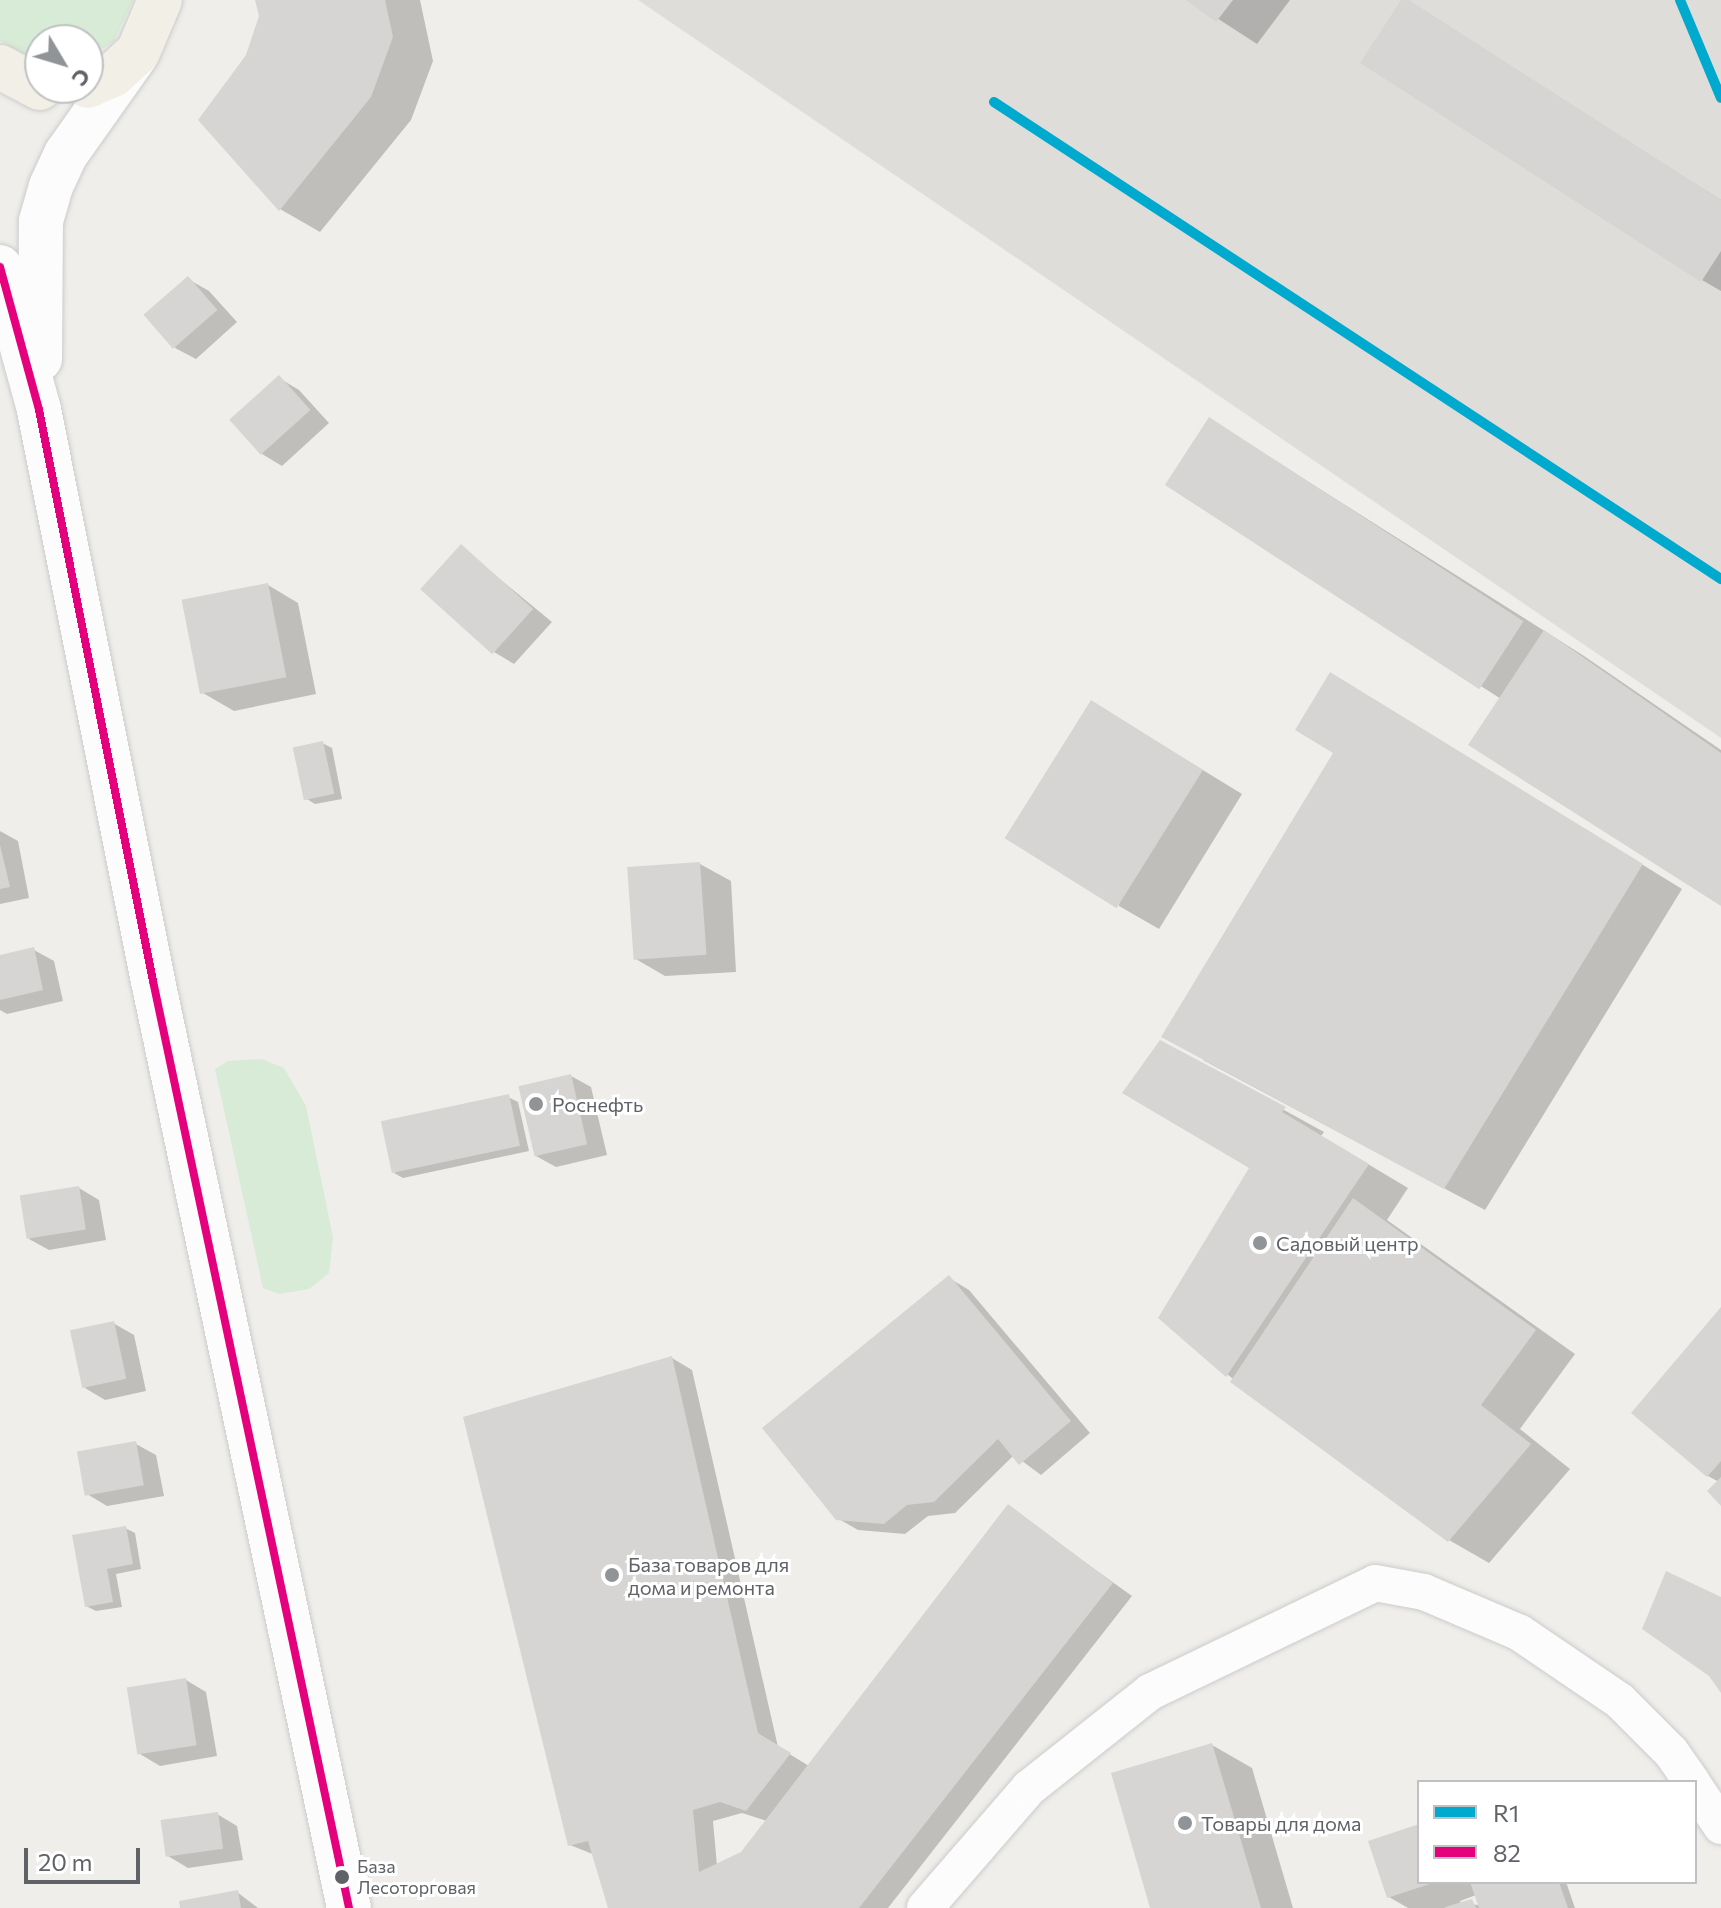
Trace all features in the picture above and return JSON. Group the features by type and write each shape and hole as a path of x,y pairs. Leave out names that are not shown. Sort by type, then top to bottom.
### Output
{"highway":[{"path":"104,79 113,75 138,52 160,0"},
{"path":"0,67 24,80"}],"main road":[{"path":"39,410 41,221 66,154 138,52"},
{"path":"0,267 39,410 153,981 349,1908"}],"street":[{"path":"925,1908 1029,1788 1150,1692 1375,1583 1424,1592 1520,1633 1620,1701 1671,1752 1691,1780"},
{"path":"1697,1790 1721,1826"}],"shaded area":[{"path":"638,0 1721,0 1721,738"}],"green space":[{"path":"0,0 133,0 114,41 104,48 104,24 24,24 24,54 0,41"},
{"path":"262,1059 284,1068 306,1106 333,1237 329,1273 309,1289 279,1294 263,1288 215,1069 228,1061"}],"building":[{"path":"255,0 385,0 393,37 371,97 279,211 198,120 246,55 259,16"},
{"path":"1186,0 1233,0 1216,22"},
{"path":"1401,0 1409,0 1721,200 1721,251 1701,282 1360,63"},
{"path":"188,276 218,310 173,349 143,315"},
{"path":"279,375 310,410 261,455 229,420"},
{"path":"1209,417 1524,621 1479,689 1165,485"},
{"path":"461,544 533,609 492,654 420,589"},
{"path":"268,583 286,677 200,694 182,600"},
{"path":"1544,630 1721,753 1721,906 1468,745"},
{"path":"1330,672 1643,864 1444,1189 1161,1037 1333,753 1295,730"},
{"path":"1091,700 1203,770 1117,908 1005,838"},
{"path":"323,741 334,794 304,800 293,747"},
{"path":"0,845 10,887 0,889"},
{"path":"700,862 706,955 634,960 627,867"},
{"path":"34,947 43,990 0,1000 0,955"},
{"name":"Садовый центр","path":"1160,1040 1286,1107 1282,1112 1369,1164 1226,1377 1158,1318 1249,1168 1122,1093"},
{"path":"571,1074 587,1144 535,1156 518,1086"},
{"path":"509,1094 520,1146 392,1173 381,1121"},
{"path":"79,1186 86,1229 27,1239 20,1195"},
{"path":"1353,1198 1536,1330 1481,1405 1531,1444 1448,1542 1230,1382"},
{"path":"949,1275 1071,1421 1019,1465 998,1439 934,1502 907,1505 884,1524 836,1520 762,1428"},
{"path":"1721,1307 1721,1461 1707,1477 1631,1413"},
{"path":"114,1321 126,1379 82,1388 70,1330"},
{"path":"672,1356 758,1733 791,1753 746,1811 720,1802 693,1810 699,1872 741,1852 1008,1504 1113,1583 859,1908 608,1908 588,1841 568,1846 463,1417"},
{"path":"136,1441 144,1485 85,1496 77,1451"},
{"path":"1721,1477 1721,1506 1707,1491"},
{"path":"126,1526 133,1564 107,1569 113,1602 85,1607 72,1535"},
{"path":"1666,1571 1721,1597 1721,1693 1709,1676 1642,1629"},
{"path":"186,1678 197,1745 137,1755 127,1687"},
{"path":"1212,1743 1261,1908 1150,1908 1111,1773"},
{"path":"218,1812 223,1849 166,1857 161,1820"},
{"path":"1417,1825 1417,1884 1430,1884 1387,1898 1368,1841"},
{"path":"1471,1884 1560,1884 1568,1908 1479,1908"},
{"path":"238,1890 241,1908 180,1908 179,1901"},
{"path":"1472,1899 1476,1908 1445,1908 1445,1907"}],"transit line":[{"name":"R1","path":"1680,0 1721,98"},
{"name":"R1","path":"994,102 1721,579"},
{"name":"82","path":"0,267 39,410 153,981 349,1908"}],"place":[{"name":"Роснефть","path":"536,1104"},
{"name":"Садовый центр","path":"1260,1243"},
{"name":"База товаров для дома и ремонта","path":"612,1575"},
{"name":"Товары для дома","path":"1185,1823"},
{"name":"База Лесоторговая","path":"342,1877"}]}
